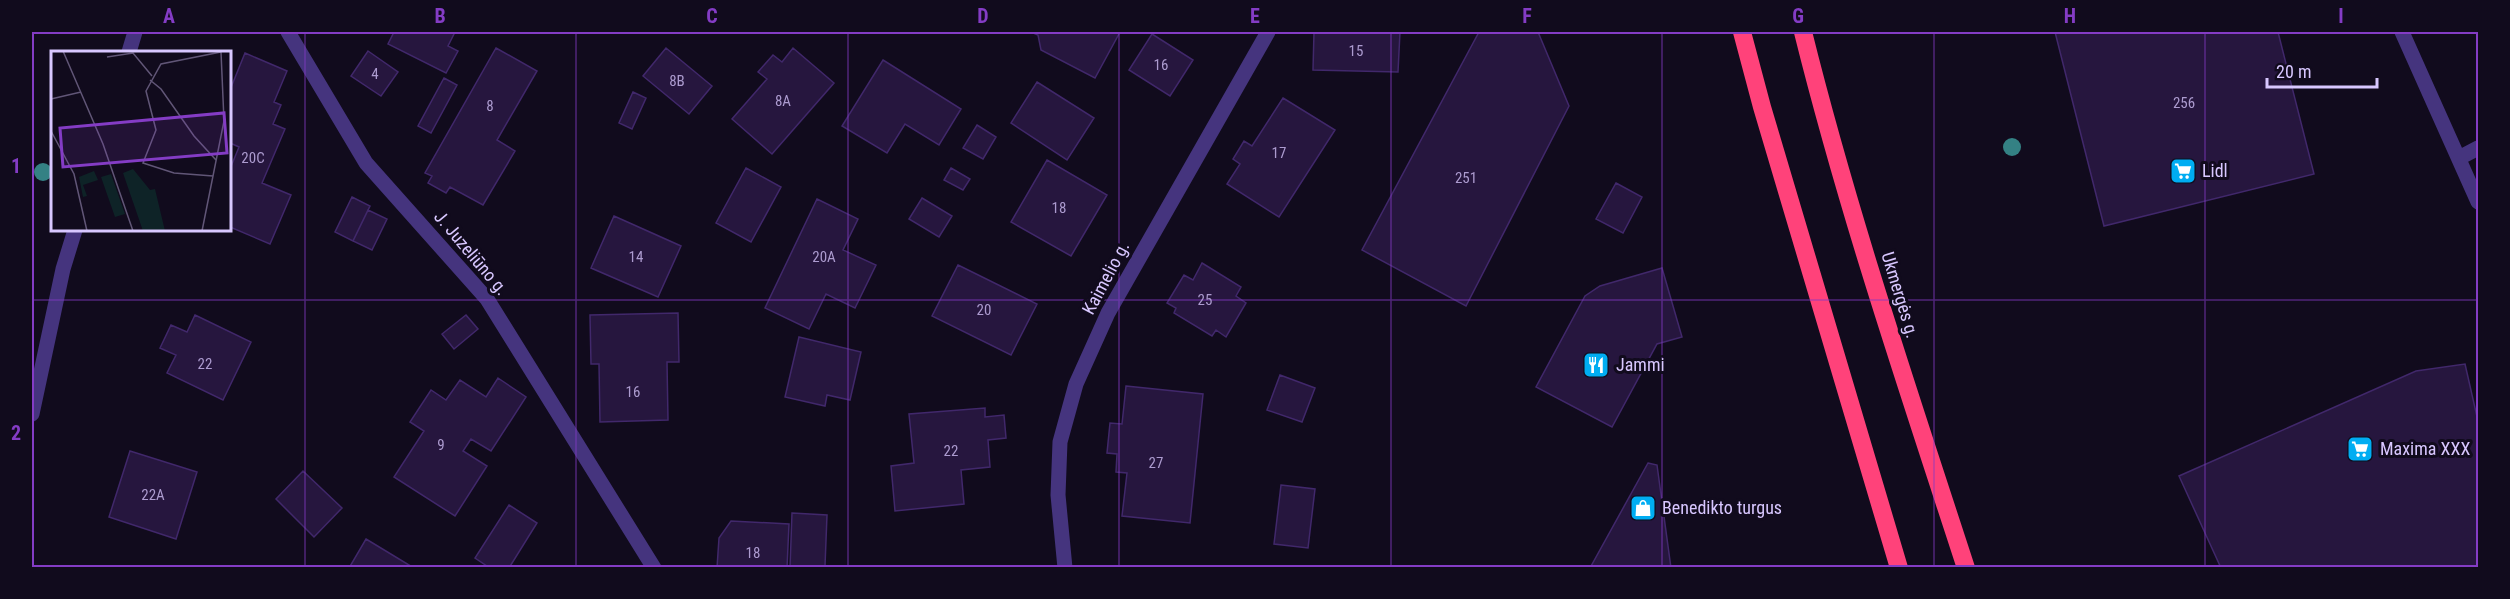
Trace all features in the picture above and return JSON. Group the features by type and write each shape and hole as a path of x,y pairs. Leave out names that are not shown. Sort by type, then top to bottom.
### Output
{"highway":[{"path":"1742,32 1762,107 1899,567"},
{"name":"Ukmergės g.","path":"1803,32 1815,83 1878,296 1965,567"}],"street":[{"path":"129,51 135,32"},
{"name":"J. Juzeliūno g.","path":"288,32 366,163 487,299 654,567"},
{"name":"Kaimelio g.","path":"1065,567 1058,495 1060,442 1076,384 1108,314 1268,32"},
{"path":"2402,32 2478,202"},
{"path":"2458,158 2478,148"},
{"path":"32,414 63,269 75,231"}],"building":[{"path":"394,32 455,32 448,46 458,51 446,73 388,44"},
{"path":"1031,32 1120,32 1095,78 1041,50 1038,35"},
{"path":"1314,32 1400,32 1398,72 1313,70"},
{"path":"1479,32 1538,32 1569,106 1466,306 1362,250"},
{"path":"2055,32 2278,32 2314,174 2104,226"},
{"path":"1152,34 1193,60 1170,96 1129,70"},
{"path":"496,48 537,71 497,140 515,151 483,205 450,187 446,193 428,183 432,176 425,173"},
{"path":"666,48 712,86 689,114 643,76"},
{"path":"793,48 834,83 772,154 732,119 767,79 758,72 773,55 782,62"},
{"path":"368,51 398,72 381,96 351,76"},
{"path":"245,53 287,71 274,102 281,105 273,124 285,129 262,183 291,195 270,244 231,227 231,167 239,147 231,143 231,88"},
{"path":"883,60 961,109 939,145 905,124 887,153 842,126"},
{"path":"444,78 457,85 431,133 418,126"},
{"path":"1037,82 1094,118 1067,160 1011,123"},
{"path":"633,92 646,98 632,129 619,123"},
{"path":"1283,98 1335,130 1279,217 1227,184 1240,164 1233,159 1244,141 1252,146"},
{"path":"977,125 996,137 983,159 963,148"},
{"path":"1047,160 1107,195 1071,256 1011,222"},
{"path":"746,168 781,187 751,242 716,223"},
{"path":"951,168 970,179 963,190 944,180"},
{"path":"1616,183 1642,197 1623,233 1596,219"},
{"path":"352,197 370,206 353,241 335,232"},
{"path":"922,198 952,216 939,237 909,219"},
{"path":"817,199 858,219 843,250 876,265 855,308 826,294 809,329 765,308"},
{"path":"368,210 387,219 372,250 353,241"},
{"path":"614,216 681,246 658,297 591,268"},
{"path":"1202,263 1241,287 1236,296 1246,303 1226,337 1216,330 1212,336 1174,313 1176,308 1167,303 1184,275 1193,280"},
{"path":"958,265 1037,304 1011,355 932,316"},
{"name":"Jammi","path":"1662,268 1682,337 1657,344 1612,427 1536,387 1585,296 1600,286"},
{"path":"678,313 679,362 667,362 668,420 600,422 599,364 591,364 590,315"},
{"path":"195,315 251,342 223,400 167,373 176,355 160,348 171,325 187,332"},
{"path":"466,315 478,329 454,349 442,334"},
{"path":"799,337 861,352 850,400 827,395 825,406 785,397"},
{"name":"Maxima XXX","path":"2465,364 2478,421 2478,568 2221,568 2179,476 2416,371"},
{"path":"1280,375 1315,388 1302,422 1267,410"},
{"path":"498,378 526,397 491,451 471,439 463,451 487,466 455,516 394,477 424,431 410,422 431,390 446,400 460,380 486,397"},
{"path":"1126,386 1203,394 1190,523 1122,516 1127,473 1116,472 1117,454 1107,453 1110,423 1122,424"},
{"path":"985,408 985,417 1004,415 1006,438 988,440 990,467 961,470 964,504 895,511 891,466 914,463 909,414"},
{"path":"130,451 197,472 176,539 109,517"},
{"name":"Benedikto turgus","path":"1648,463 1657,465 1671,568 1590,568"},
{"path":"303,471 342,508 314,537 276,499"},
{"path":"1281,485 1315,489 1308,548 1274,544"},
{"path":"509,505 537,523 509,568 490,568 475,558"},
{"path":"792,513 827,515 825,566 855,568 790,568"},
{"path":"731,521 789,524 787,568 717,568 719,538"},
{"path":"366,539 414,568 349,568"}],"place":[{"name":"Lidl","path":"2183,171"},
{"name":"Jammi","path":"1596,365"},
{"name":"Maxima XXX","path":"2360,449"},
{"name":"Benedikto turgus","path":"1643,508"}]}
